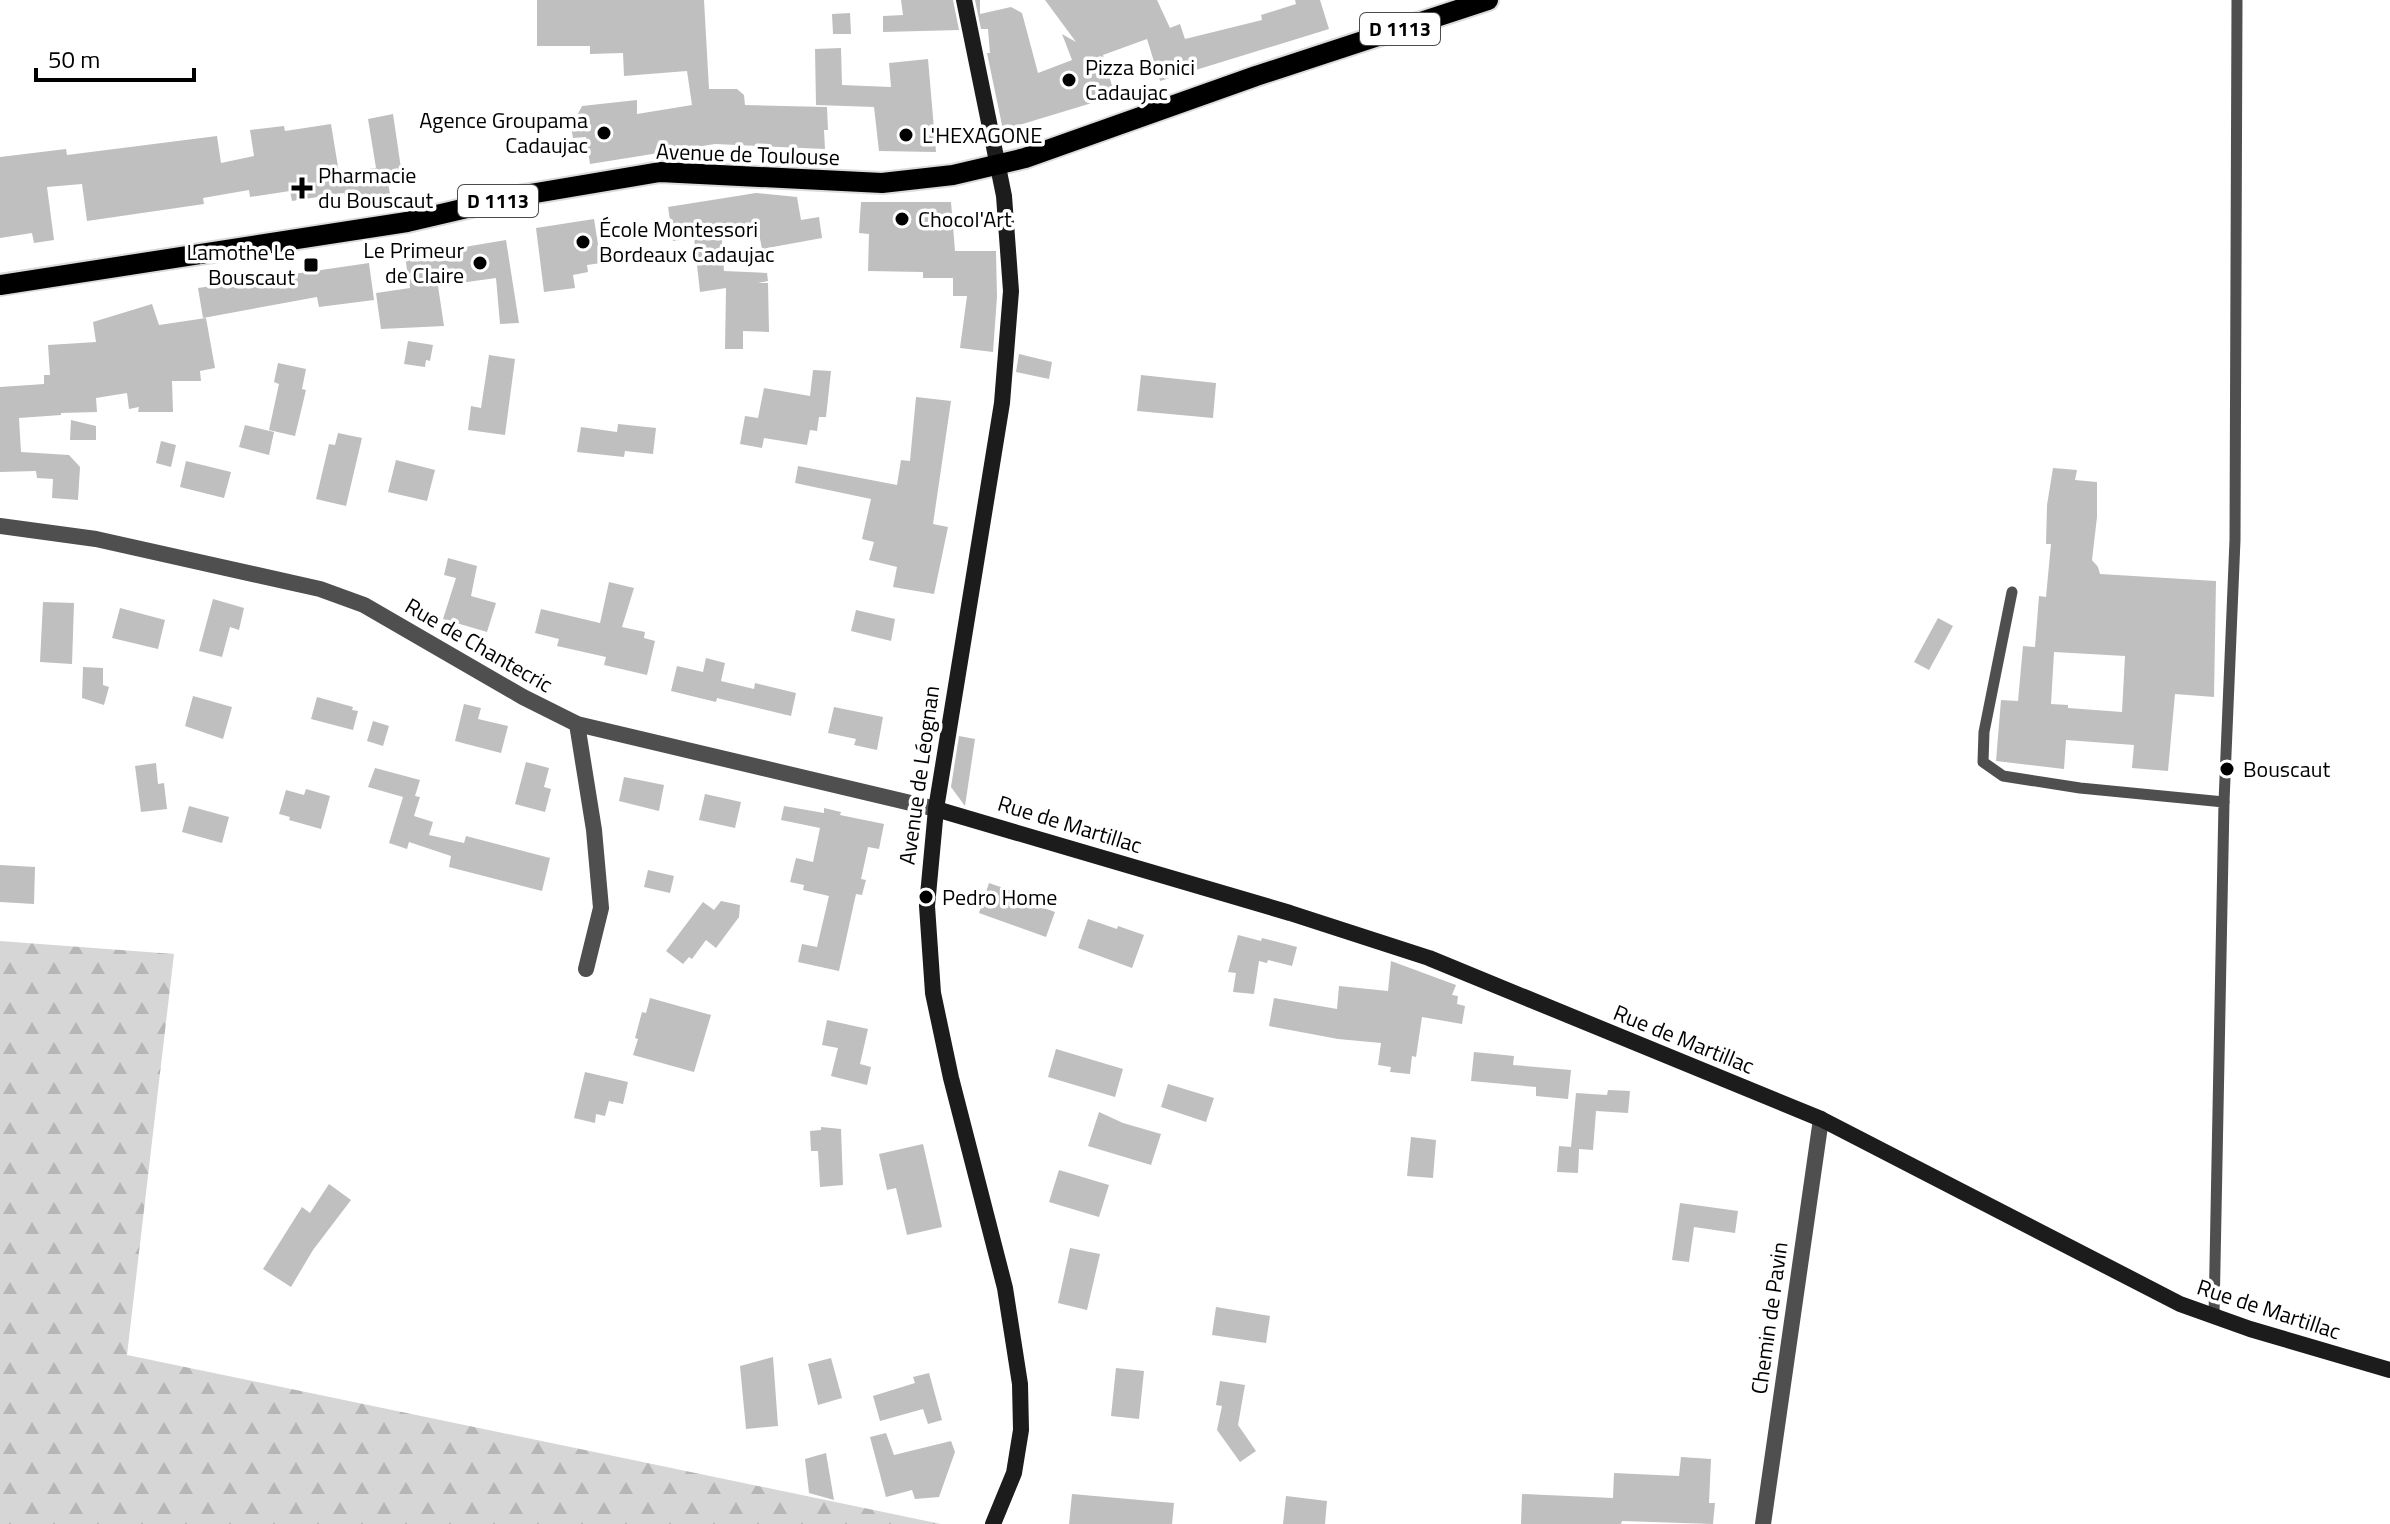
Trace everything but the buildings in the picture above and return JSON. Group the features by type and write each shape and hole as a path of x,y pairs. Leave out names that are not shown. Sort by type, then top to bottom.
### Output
{"main road":[{"name":"Avenue de Toulouse","path":"0,285 407,222 542,192 660,172 882,183 953,175 999,166 1311,57 1488,0"}],"street":[{"name":"Avenue de Léognan","path":"964,0 1004,196 1011,291 1002,403 936,809 927,906 933,993 951,1078 1005,1288 1020,1384 1021,1430 1014,1473 993,1524"},
{"name":"Rue de Chantecric","path":"0,526 96,539 320,589 364,605 523,697 577,724 936,809"},
{"path":"577,724 594,830 601,908 586,969"},
{"name":"Rue de Martillac","path":"936,809 1290,913 1429,958 1821,1119 2180,1304 2390,1370"},
{"name":"Chemin de Pavin","path":"1763,1524 1821,1119"}],"lane":[{"path":"2214,1316 2224,802 2235,540 2237,0"},
{"path":"2012,592 1984,732 1983,762 2003,776 2080,788 2224,802"}],"green space":[{"path":"0,941 174,954 127,1355 941,1524 0,1524"}],"place":[{"name":"Pizza Bonici Cadaujac","path":"1069,80"},
{"name":"Agence Groupama Cadaujac","path":"604,133"},
{"name":"L'HEXAGONE","path":"906,135"},
{"name":"Pharmacie du Bouscaut","path":"302,188"},
{"name":"Chocol'Art","path":"902,219"},
{"name":"École Montessori Bordeaux Cadaujac","path":"583,242"},
{"name":"Le Primeur de Claire","path":"480,263"},
{"name":"Lamothe Le Bouscaut","path":"311,265"},
{"name":"Bouscaut","path":"2227,769"},
{"name":"Pedro Home","path":"926,897"}]}
